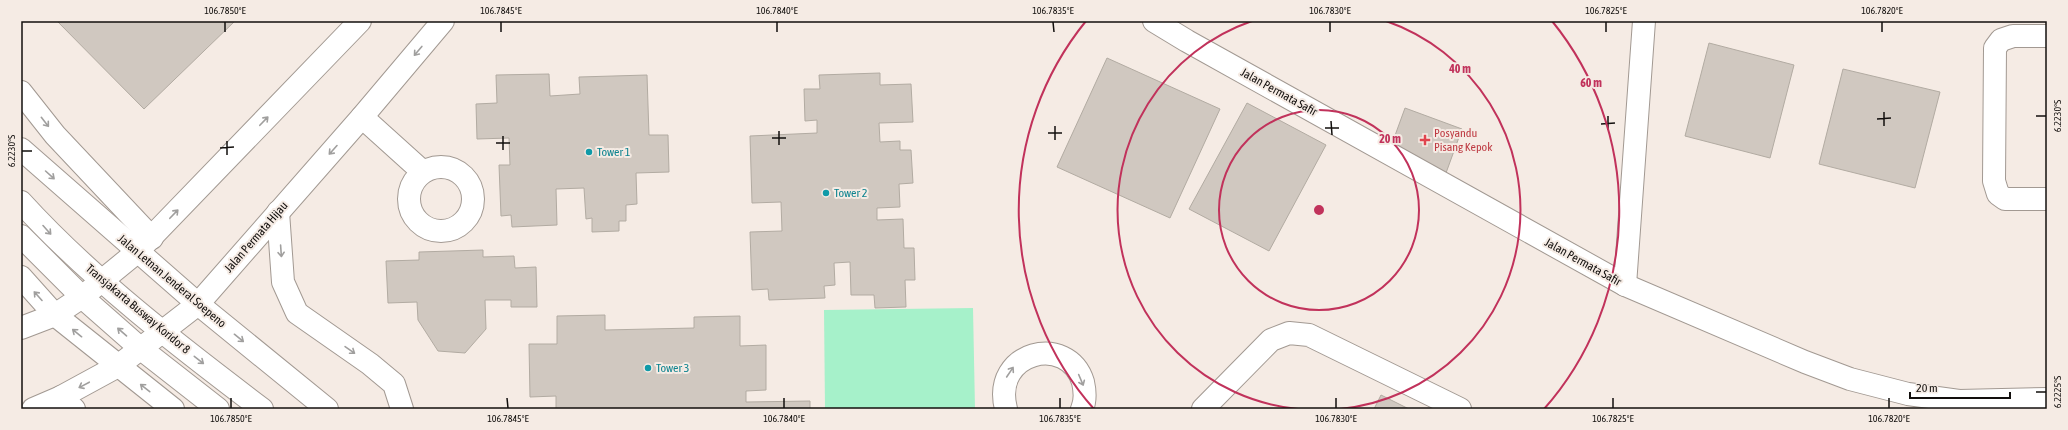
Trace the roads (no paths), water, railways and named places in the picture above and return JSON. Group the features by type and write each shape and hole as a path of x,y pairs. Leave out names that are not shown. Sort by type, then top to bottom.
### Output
{"street":[{"path":"21,328 54,315 82,298 144,245 360,21"},
{"name":"Jalan Permata Hijau","path":"33,409 68,403 198,304 362,117 443,21"},
{"name":"Jalan Permata Safir","path":"1154,21 1194,45 1625,285 1805,362 1850,379 1908,394 1958,401 2047,399"},
{"path":"1625,285 1644,21"},
{"path":"2047,36 2013,36 2001,40 1996,48 1994,181 1998,194 2005,199 2047,199"},
{"path":"21,92 144,245"},
{"path":"362,117 423,172"},
{"name":"Jalan Letnan Jenderal Soepeno","path":"21,149 144,245 198,304 327,409"},
{"name":"Transjakarta Busway Koridor 8","path":"21,202 52,236 103,280 163,331 262,409"},
{"path":"278,212 283,282 297,313 370,364 394,384 402,409"},
{"path":"21,236 82,298 140,348 218,409"},
{"path":"21,277 54,315 172,409"},
{"path":"1203,409 1271,340 1289,333 1309,335 1460,409"},
{"path":"1006,409 1002,397 1004,384 1010,370 1033,354 1048,354 1062,357 1073,366 1081,377 1085,391 1085,408"}],"place":[{"name":"Posyandu Pisang Kepok","path":"1425,140"},
{"name":"Tower 1","path":"589,152"},
{"name":"Tower 2","path":"826,193"},
{"name":"Tower 3","path":"648,368"}]}
